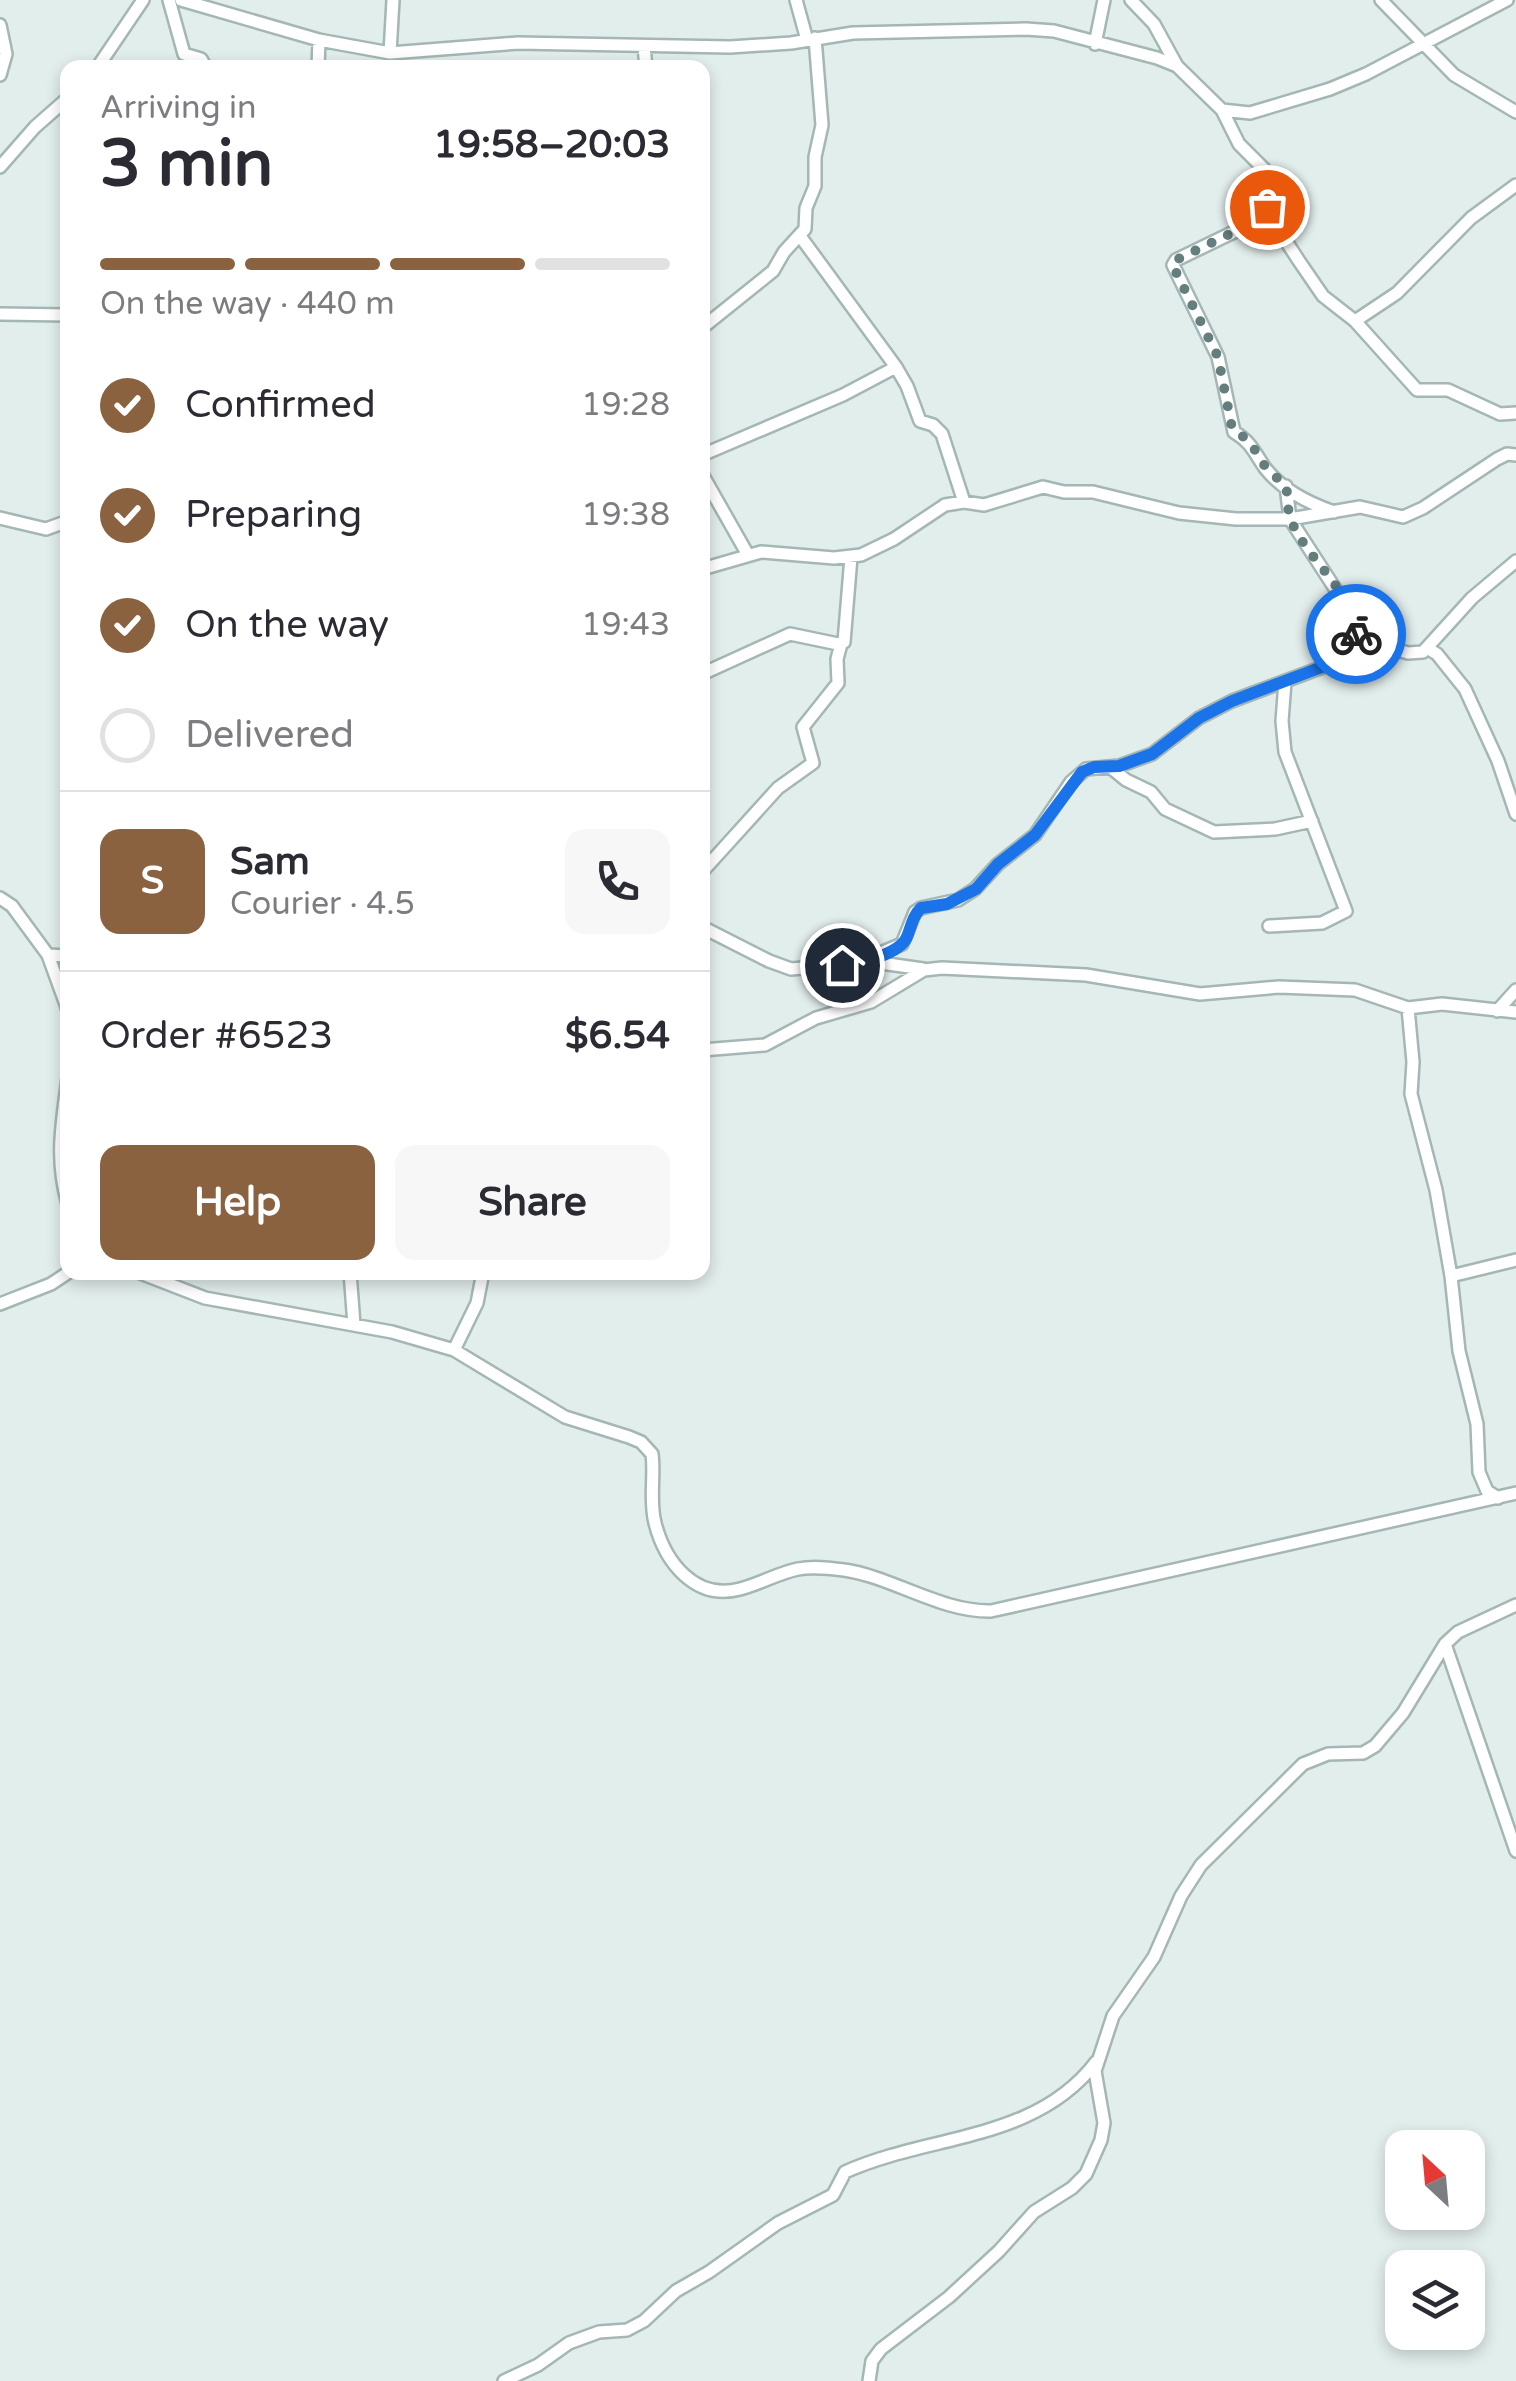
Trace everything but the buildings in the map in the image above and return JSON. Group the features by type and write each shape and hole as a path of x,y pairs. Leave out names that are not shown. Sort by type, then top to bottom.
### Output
{"street":[{"path":"103,60 144,0"},
{"path":"169,0 184,54 202,60"},
{"path":"182,0 320,40 390,53 518,43 730,46 853,33 1026,29 1054,31 1177,66"},
{"path":"390,53 393,0"},
{"path":"710,321 773,270 805,229 806,208 814,194 815,157 822,126 811,39 796,0"},
{"path":"1095,44 1104,0"},
{"path":"1131,0 1150,18 1177,66 1222,110 1239,144 1264,169 1268,178 1269,215 1323,296 1355,321 1418,390 1448,390 1500,414 1516,413"},
{"path":"1382,0 1463,82 1516,112"},
{"path":"1222,110 1250,113 1320,92 1366,74 1507,0"},
{"path":"0,25 6,54 0,76"},
{"path":"319,60 320,40"},
{"path":"644,46 645,60"},
{"path":"408,54 408,60"},
{"path":"0,167 60,105"},
{"path":"1355,321 1397,293 1471,218 1516,185"},
{"path":"1269,215 1176,260 1173,266 1218,357 1232,428 1250,442 1266,468 1286,486 1303,500 1334,512"},
{"path":"800,236 896,367 908,386 920,421 933,424 942,434 964,502"},
{"path":"0,314 60,315"},
{"path":"710,452 843,395 896,367"},
{"path":"710,567 772,552 851,557 894,539 935,509 964,502 995,503 1043,487 1093,492 1179,513 1236,519 1290,519 1360,507 1399,516 1412,514 1496,459 1516,455"},
{"path":"1286,486 1290,519 1354,618 1356,642 1362,652"},
{"path":"710,488 748,555"},
{"path":"0,518 46,529 60,524"},
{"path":"710,863 778,788 813,763 803,728 838,683 837,659 846,638 851,557"},
{"path":"854,964 902,944 921,908 947,904 976,889 998,864 1035,835 1082,772 1152,754 1199,718 1254,692 1362,652 1387,648 1417,654 1472,598 1516,561"},
{"path":"710,670 790,634 841,644"},
{"path":"1427,648 1438,654 1465,688 1498,761 1516,814"},
{"path":"1269,926 1322,923 1346,911 1285,752 1285,682"},
{"path":"1110,767 1151,792 1172,814 1214,832 1276,830 1312,820"},
{"path":"0,898 12,906 48,955 60,988"},
{"path":"710,931 790,968 874,962 924,970 977,968 1086,975 1200,994 1279,987 1354,990 1408,1008 1442,1004 1516,1012"},
{"path":"48,955 60,958"},
{"path":"710,1049 765,1046 816,1018 871,1002 924,970"},
{"path":"1497,1012 1516,990"},
{"path":"1408,1008 1413,1062 1411,1094 1436,1190 1451,1276 1458,1350 1476,1424 1479,1472 1484,1487 1498,1498"},
{"path":"60,1134 60,1167"},
{"path":"1451,1276 1516,1260"},
{"path":"0,1304 60,1278"},
{"path":"159,1280 205,1298 354,1325 454,1350 565,1417 630,1437 647,1447 654,1468 652,1509 674,1566 685,1579 726,1592 798,1569 830,1569 862,1574 934,1598 990,1611 1516,1493"},
{"path":"351,1280 354,1325"},
{"path":"454,1350 478,1303 482,1280"},
{"path":"869,2381 872,2360 882,2349 949,2297 1034,2212 1072,2188 1086,2174 1104,2123 1096,2062 1113,2016 1154,1957 1201,1865 1303,1764 1328,1754 1363,1753 1374,1746 1402,1713 1445,1644 1458,1632 1516,1604"},
{"path":"1445,1644 1516,1851"},
{"path":"504,2381 538,2365 569,2343 599,2332 627,2330 644,2321 676,2290 778,2223 830,2197 844,2172 1017,2122 1072,2088 1096,2062"}],"way so far":[{"path":"1267,207 1269,215 1176,260 1173,266 1218,357 1232,428 1250,442 1266,468 1286,486 1290,519 1346,603 1356,634"}],"route":[{"path":"842,965 896,948 906,940 912,920 921,908 947,904 976,889 1010,853 1035,835 1071,782 1086,769 1119,766 1152,754 1199,718 1232,701 1362,652 1356,634"}]}
